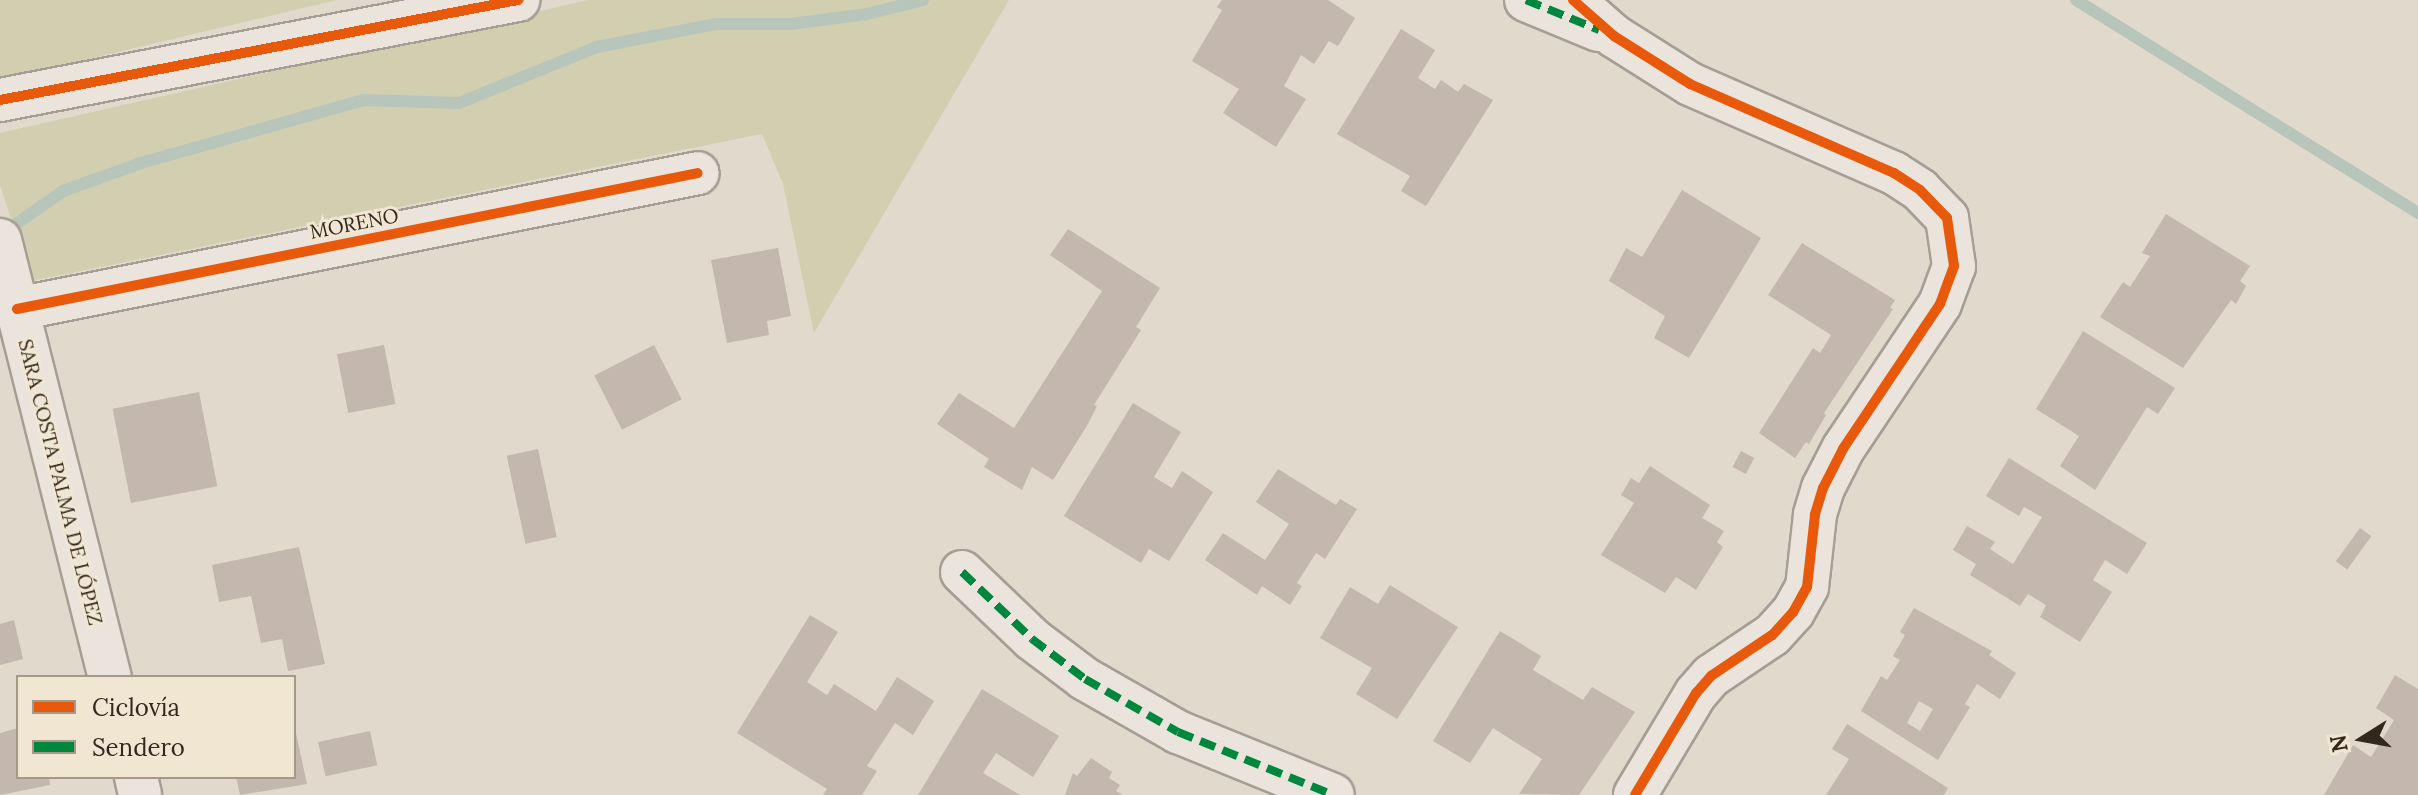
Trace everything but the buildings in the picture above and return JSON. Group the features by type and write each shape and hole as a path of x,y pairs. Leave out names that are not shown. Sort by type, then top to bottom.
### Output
{"street":[{"path":"0,100 518,0"},
{"path":"1526,0 1614,36"},
{"path":"1573,0 1614,36 1690,84 1894,173 1920,190 1947,218 1954,266 1940,304 1843,449 1823,488 1815,515 1807,587 1793,612 1772,635 1711,676 1696,693 1635,795"},
{"name":"MORENO","path":"17,309 698,173"},
{"name":"SARA COSTA PALMA DE LÓPEZ","path":"0,240 109,675"},
{"path":"962,572 1032,639 1085,679 1178,732 1333,795"}],"shaded area":[{"path":"0,0 337,0 0,80"},
{"path":"588,0 1009,0 814,333 783,184 762,134 31,281 0,185 0,133"}],"waterway":[{"path":"12,227 63,191 141,163 363,100 459,103 597,47 717,24 790,24 867,14 923,0"},
{"path":"2076,0 2418,213"}],"marked path":[{"path":"1526,0 1599,30"},
{"path":"962,572 1032,639 1085,679 1178,732 1333,795"}],"cycle path":[{"path":"0,100 518,0"},
{"path":"1573,0 1614,36 1690,84 1894,173 1920,190 1947,218 1954,266 1940,304 1843,449 1823,488 1815,515 1807,587 1793,612 1772,635 1711,676 1696,693 1635,795"},
{"path":"17,309 698,173"}]}
